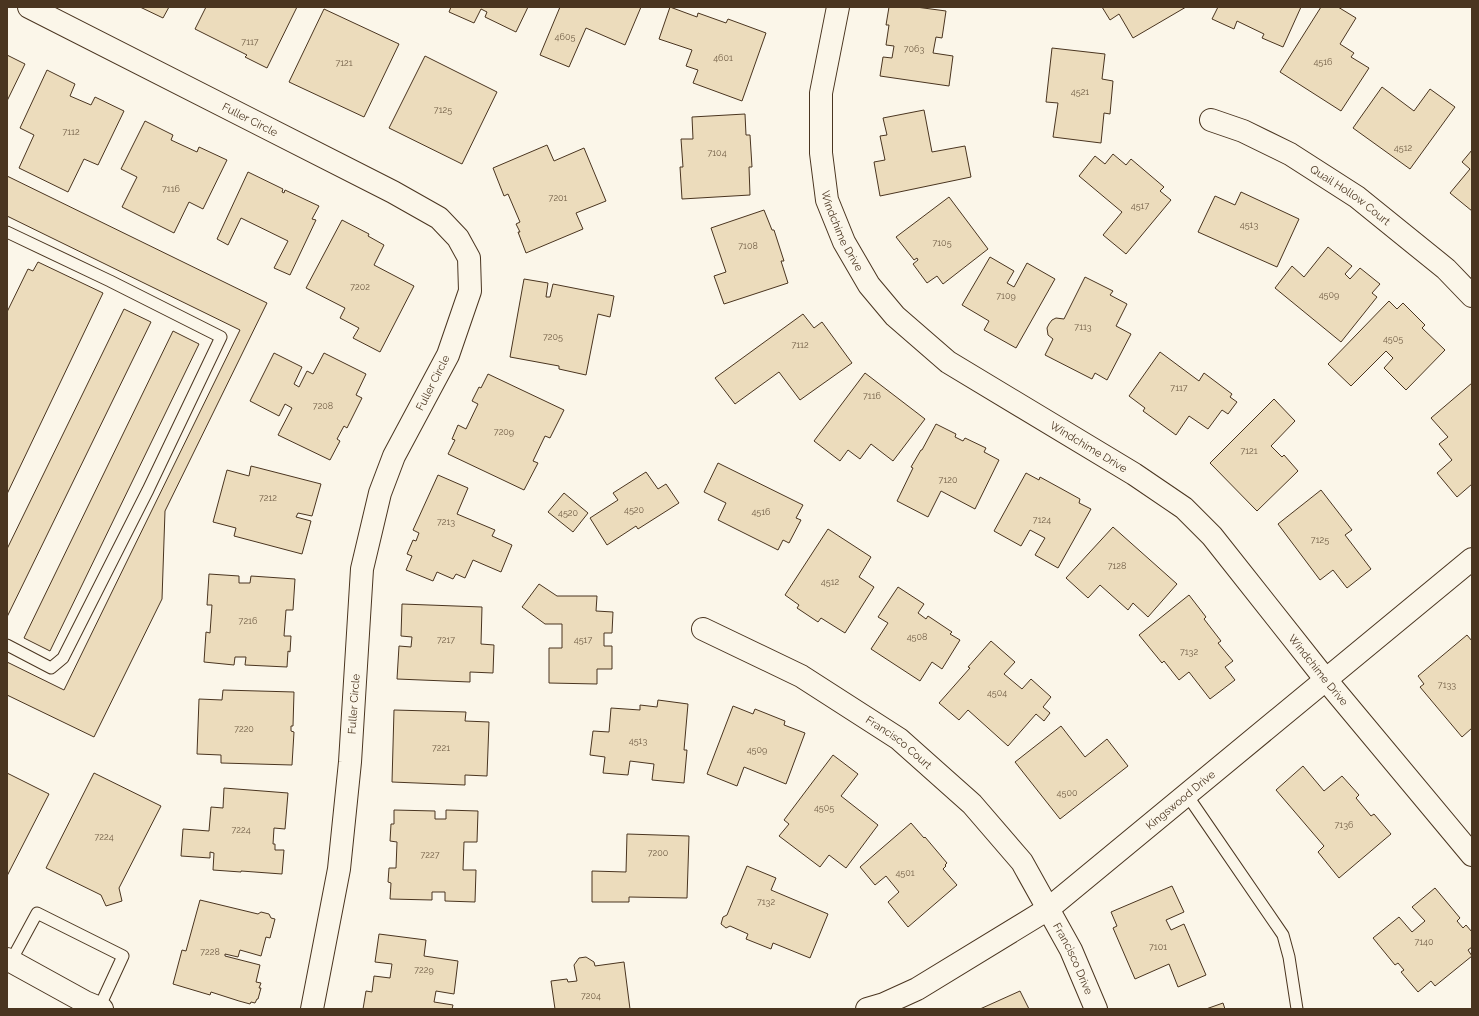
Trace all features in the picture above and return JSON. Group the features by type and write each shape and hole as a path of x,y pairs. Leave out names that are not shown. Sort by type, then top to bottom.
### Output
{"street":[{"name":"Fuller Circle","path":"29,7 394,192 439,218 458,238 469,258 470,291 448,355 394,456 380,493 362,569 350,762 339,869 312,1009"},
{"name":"Windchime Drive","path":"831,10 821,94 821,152 827,200 844,242 869,285 895,316 948,362 1134,474 1184,508 1212,536 1326,680 1472,855"},
{"name":"Quail Hollow Court","path":"1211,120 1243,131 1290,154 1356,197 1446,269 1472,296"},
{"name":"Kingswood Drive","path":"879,1008 917,989 1048,909 1472,559"},
{"name":"Francisco Court","path":"703,629 801,676 899,739 972,804 1022,862 1048,909"},
{"name":"Francisco Drive","path":"1048,909 1071,950 1096,1009"},
{"path":"9,960 85,1002 100,1008"}],"lane":[{"path":"7,232 110,281 221,337 148,490 63,658 51,668 7,645"},
{"path":"1187,794 1283,935 1289,956 1297,1009"},
{"path":"9,960 37,913 123,956 100,1008"}],"building":[{"path":"140,7 169,7 163,18"},
{"path":"206,7 297,7 267,68 245,57 247,55 195,29"},
{"path":"451,7 528,7 516,32 485,17 487,12 481,9 474,23 449,12"},
{"path":"560,7 641,7 625,45 586,28 569,67 540,55"},
{"path":"670,7 697,17 698,13 726,23 728,19 766,33 742,101 693,83 698,70 686,66 692,50 659,39"},
{"path":"889,7 916,7 946,11 942,38 936,37 933,53 953,56 949,86 880,76 883,57 892,58 894,46 886,45 889,25 886,25"},
{"path":"1102,7 1186,7 1133,38 1119,14 1110,20"},
{"path":"1218,7 1301,7 1283,47 1262,38 1264,34 1237,21 1234,29 1212,19"},
{"path":"1321,7 1338,7 1356,18 1340,44 1354,53 1351,57 1369,68 1341,111 1280,72"},
{"path":"324,9 399,44 364,117 289,82"},
{"path":"1052,48 1105,54 1102,79 1113,81 1110,114 1104,113 1101,143 1053,137 1058,103 1046,102"},
{"path":"7,55 25,64 7,101"},
{"path":"425,56 497,92 462,164 389,128"},
{"path":"47,70 75,84 70,96 91,105 95,97 124,111 98,165 84,159 68,192 19,168 34,135 20,128"},
{"path":"1382,87 1414,111 1430,89 1455,107 1410,169 1353,128"},
{"path":"924,110 932,152 965,146 971,177 880,196 874,162 885,160 880,136 887,135 883,118"},
{"path":"745,114 746,135 750,135 752,167 749,167 750,195 682,199 680,167 683,167 681,139 693,139 692,117"},
{"path":"145,121 173,135 171,140 197,152 199,147 227,160 203,209 189,202 174,233 122,207 137,177 121,169"},
{"path":"547,145 554,161 584,148 606,201 576,213 583,229 526,253 516,224 520,222 508,194 504,196 493,168"},
{"path":"1472,150 1472,211 1450,193 1470,169 1462,162"},
{"path":"1113,154 1126,165 1131,159 1164,187 1160,191 1171,200 1126,254 1103,235 1122,212 1079,176 1095,156 1105,164"},
{"path":"248,172 283,189 282,192 284,193 285,190 319,206 312,219 316,220 290,275 274,268 288,241 241,218 228,245 217,239"},
{"path":"7,176 267,303 165,511 162,599 94,737 7,695 7,662 64,690 240,330 7,216"},
{"path":"1241,192 1299,219 1277,267 1198,232 1215,196 1235,205"},
{"path":"949,197 988,249 943,284 937,276 927,283 913,264 918,260 917,258 914,260 896,237"},
{"path":"764,210 772,230 774,230 784,261 781,261 788,283 724,304 714,276 726,272 711,228"},
{"path":"342,220 369,234 368,236 384,245 374,265 414,286 380,352 353,338 359,328 340,318 345,308 306,288"},
{"path":"1328,247 1352,266 1345,274 1350,279 1360,268 1380,284 1372,293 1377,297 1341,342 1275,288 1292,266 1304,277"},
{"path":"990,257 1014,271 1007,283 1014,287 1027,263 1055,279 1016,348 984,330 989,321 962,305"},
{"path":"38,262 103,293 7,494 7,312 28,269 33,271"},
{"path":"1085,277 1113,291 1110,295 1127,304 1116,326 1131,334 1107,380 1095,373 1092,379 1045,355 1053,339 1048,335 1047,328 1049,324 1056,318 1064,319"},
{"path":"524,279 548,283 546,297 550,297 553,284 614,296 610,317 598,314 586,375 559,369 559,366 510,357"},
{"path":"1389,301 1397,309 1403,303 1425,325 1422,328 1445,350 1406,390 1384,368 1393,358 1386,351 1351,386 1328,364"},
{"path":"124,309 151,322 7,617 7,549"},
{"path":"803,314 814,328 822,322 852,363 800,400 779,372 735,404 715,378"},
{"path":"173,331 199,344 50,651 24,638"},
{"path":"1160,352 1199,381 1204,373 1232,394 1230,397 1237,402 1228,414 1222,410 1208,429 1189,416 1176,435 1143,411 1145,408 1129,396"},
{"path":"274,353 302,367 294,384 299,387 307,371 313,374 324,353 366,374 356,395 362,398 347,428 344,426 337,439 340,441 330,460 278,435 292,408 285,404 279,416 250,401"},
{"path":"865,373 925,419 893,461 871,444 860,459 848,450 840,461 814,441"},
{"path":"488,374 564,410 550,438 545,436 533,461 538,463 524,490 448,454 455,440 452,439 458,425 466,429 478,404 472,401"},
{"path":"1472,383 1472,484 1457,497 1437,473 1452,460 1439,444 1448,437 1431,418"},
{"path":"1274,399 1295,421 1271,446 1282,457 1284,455 1298,471 1257,511 1210,463"},
{"path":"936,424 956,434 955,437 963,441 965,438 986,448 984,452 999,460 975,509 941,491 928,517 897,501 913,468 911,467"},
{"path":"718,463 803,505 796,518 801,520 789,543 783,540 778,550 718,520 726,503 704,492"},
{"path":"251,466 321,484 312,516 298,513 296,517 311,521 302,554 234,536 236,528 213,522 227,470 249,476"},
{"path":"646,472 658,489 666,484 679,503 638,529 636,526 607,545 590,518 618,500 613,493"},
{"path":"1026,473 1039,480 1040,477 1080,499 1079,503 1091,509 1058,568 1035,555 1045,538 1030,530 1021,546 994,531"},
{"path":"438,475 468,488 457,514 495,530 492,536 512,545 501,572 473,560 465,578 456,574 453,579 437,572 433,581 406,570 412,556 407,554 413,540 416,541 419,533 413,530"},
{"path":"1321,490 1352,530 1345,535 1371,569 1347,588 1333,570 1320,580 1278,524"},
{"path":"564,493 588,513 573,532 548,512"},
{"path":"1113,527 1177,584 1148,617 1133,603 1128,610 1100,585 1088,598 1066,578"},
{"path":"828,529 871,557 859,577 874,587 845,633 821,618 818,622 797,608 799,605 785,595"},
{"path":"209,574 239,576 239,583 250,583 251,576 295,579 293,610 286,610 284,636 291,636 287,667 245,665 246,657 235,657 234,665 204,662 206,632 210,633 212,605 207,605"},
{"path":"539,584 557,596 597,596 596,611 613,612 612,633 604,633 604,646 612,646 612,669 597,669 597,684 549,683 549,648 562,648 562,624 545,624 522,607"},
{"path":"898,587 924,604 918,613 926,619 928,616 952,632 950,634 960,640 942,669 932,662 920,681 871,649 888,623 878,617"},
{"path":"1189,595 1206,617 1204,619 1221,641 1218,643 1233,661 1225,667 1235,680 1210,699 1189,672 1179,680 1164,661 1162,663 1139,635"},
{"path":"402,604 482,607 481,644 494,645 493,673 470,672 470,682 397,679 399,646 411,647 412,637 401,636"},
{"path":"1467,635 1472,641 1472,728 1462,737 1420,687 1424,684 1418,676"},
{"path":"991,641 1015,662 1004,674 1022,689 1031,679 1051,697 1043,707 1050,713 1044,721 1036,714 1008,746 968,710 959,720 939,703 970,668 968,667"},
{"path":"223,690 294,692 293,726 291,726 291,731 294,732 292,765 221,763 221,755 197,754 199,699 222,700"},
{"path":"658,700 688,704 684,750 687,750 684,783 652,780 654,764 630,761 628,775 603,773 605,757 590,755 593,731 609,732 611,708 640,710 640,705 657,707"},
{"path":"733,706 753,714 755,709 785,721 784,725 805,733 786,784 744,767 737,786 707,774"},
{"path":"394,710 466,712 465,721 489,722 487,776 465,775 465,785 392,782"},
{"path":"1061,726 1085,757 1107,739 1128,766 1060,819 1015,762"},
{"path":"833,755 858,774 841,796 878,825 846,868 829,855 820,867 779,836 789,824 784,820"},
{"path":"1303,766 1324,791 1342,776 1359,795 1356,798 1371,816 1374,814 1391,834 1339,878 1318,852 1324,846 1276,790"},
{"path":"7,773 49,794 7,876"},
{"path":"94,773 161,806 119,888 122,901 106,906 101,895 46,868"},
{"path":"224,788 288,793 285,829 274,828 273,844 275,844 275,850 284,850 282,874 213,870 214,853 210,852 210,858 181,856 183,829 209,831 211,807 223,808"},
{"path":"394,810 435,811 435,819 446,819 446,810 478,811 477,842 464,842 463,870 476,870 475,902 445,901 445,892 432,892 432,900 390,899 391,883 388,882 389,868 396,868 397,842 390,841 391,824 394,824"},
{"path":"911,823 947,863 943,869 957,885 908,927 888,902 899,892 886,876 875,885 860,867"},
{"path":"627,834 689,836 687,898 629,897 629,902 592,902 592,871 626,872"},
{"path":"747,866 776,878 771,890 828,914 810,958 773,943 771,949 746,939 748,934 730,926 726,928 721,924 723,917 727,915"},
{"path":"1172,886 1184,912 1166,920 1171,930 1184,924 1206,975 1178,987 1169,964 1135,979 1113,928 1117,926 1111,912"},
{"path":"1435,888 1460,918 1457,921 1463,928 1466,925 1472,932 1472,947 1468,950 1472,956 1435,986 1431,981 1418,992 1401,972 1404,970 1398,963 1395,965 1373,938 1399,917 1412,932 1425,921 1412,907"},
{"path":"200,900 258,914 261,912 269,914 271,918 275,919 270,938 266,937 261,956 240,950 238,957 225,954 225,956 260,965 256,982 261,983 259,988 261,988 258,999 255,1003 251,1002 250,1004 211,992 210,995 173,984 182,950 186,951"},
{"path":"379,934 426,940 424,956 458,961 454,994 436,991 434,1002 453,1005 452,1009 363,1009 366,991 372,992 374,976 390,978 392,964 375,962"},
{"path":"586,957 594,962 595,966 624,962 630,1009 555,1009 551,981 567,979 568,982 577,981 574,965 579,958"},
{"path":"1020,991 1029,1009 980,1009"},
{"path":"1223,1003 1225,1009 1206,1009"}]}
